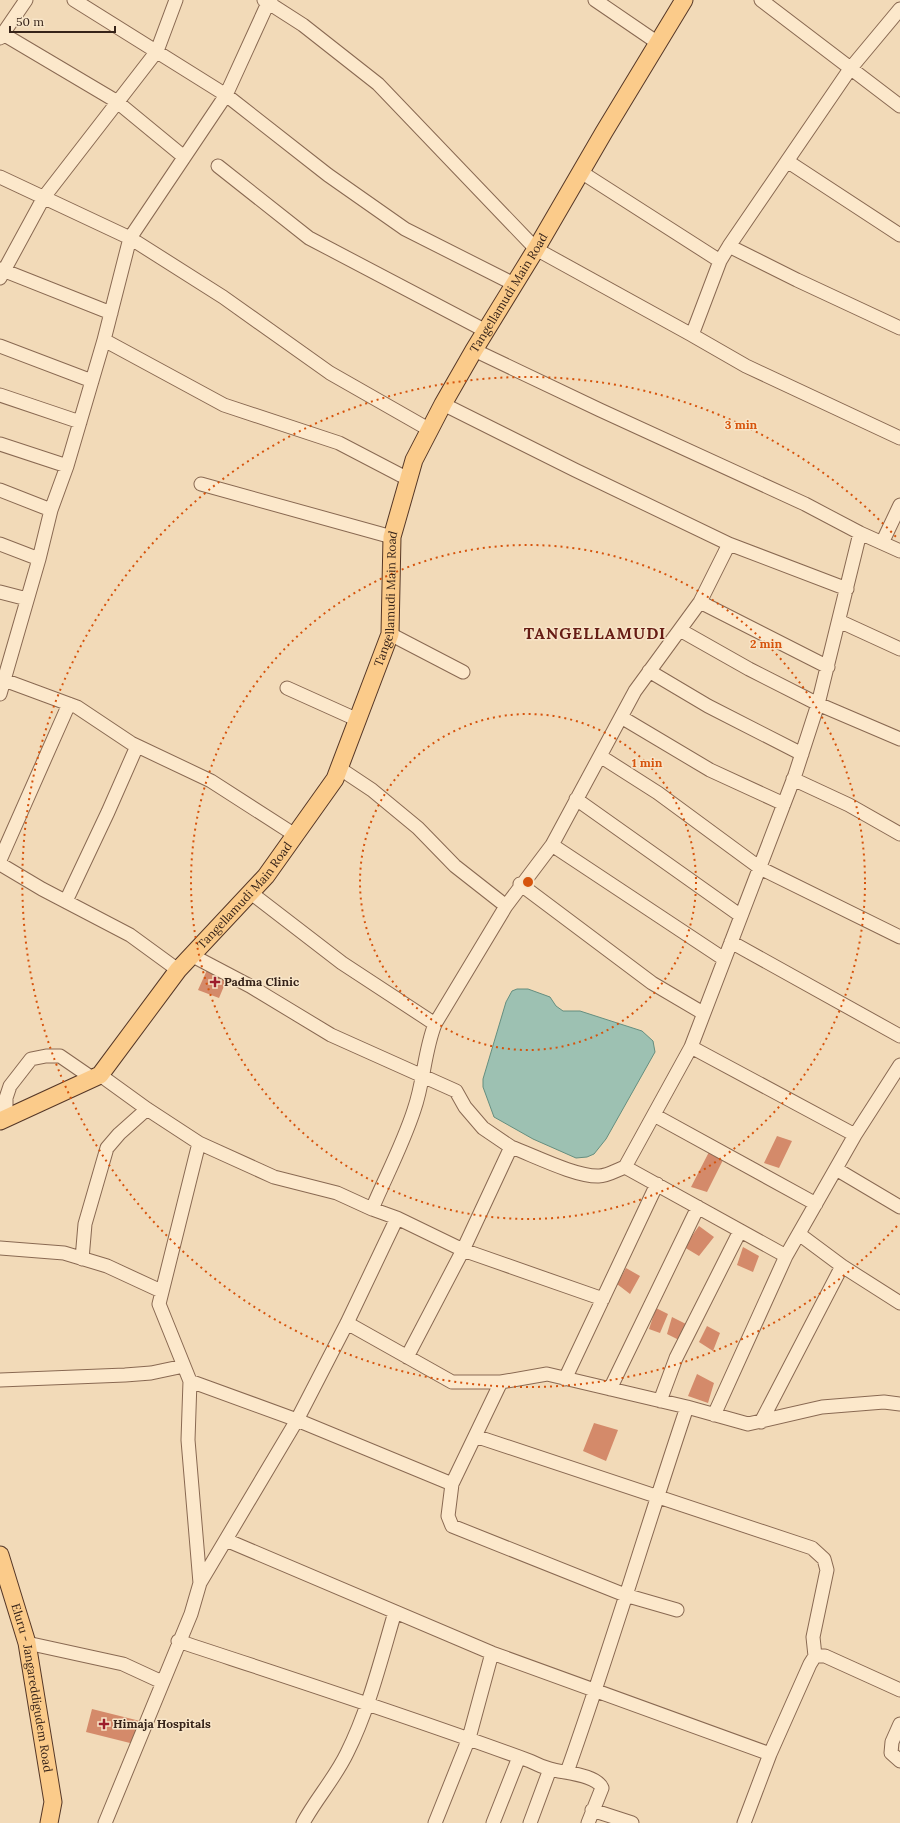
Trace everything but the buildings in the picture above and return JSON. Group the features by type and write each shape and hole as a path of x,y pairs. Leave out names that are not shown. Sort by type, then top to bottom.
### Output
{"main road":[{"name":"Tangellamudi Main Road","path":"3,1120 96,1076 178,970 193,956 266,876 335,779 390,634 392,537 414,460 442,404 684,0"},
{"name":"Eluru - Jangareddigudem Road","path":"0,1555 27,1644 53,1802 49,1823"}],"street":[{"path":"26,0 2,36 116,101 184,157"},
{"path":"74,0 226,95 328,175 405,229 514,284"},
{"path":"111,313 1,272 44,197 116,101 157,51 176,0"},
{"path":"595,0 658,43"},
{"path":"761,0 900,106"},
{"path":"0,694 28,600 51,510 67,466 104,340 130,238 226,95 268,1 303,25 378,84 536,249 746,366 900,438"},
{"path":"692,335 720,261 729,246 850,69 900,9"},
{"path":"787,162 900,235"},
{"path":"218,166 309,238 486,331"},
{"path":"581,172 720,261"},
{"path":"0,177 130,238 223,296 330,373 430,430"},
{"path":"729,246 797,280 900,328"},
{"path":"104,340 224,405 339,442 408,479"},
{"path":"0,346 92,381"},
{"path":"474,350 600,410 805,504 860,534 900,551"},
{"path":"0,395 80,422"},
{"path":"442,404 729,544 847,589"},
{"path":"0,444 67,466"},
{"path":"201,484 392,537"},
{"path":"0,490 51,510"},
{"path":"882,544 900,505"},
{"path":"193,956 250,986 331,1034 456,1091 465,1107 483,1128 511,1147 572,1171 600,1177 625,1167 691,1047 730,942 794,780 828,667 860,534"},
{"path":"0,544 39,559"},
{"path":"372,1209 414,1110 423,1077 428,1043 435,1024 520,884 552,844 635,691 700,602 729,544"},
{"path":"0,592 28,600"},
{"path":"700,602 828,667"},
{"path":"839,621 900,649"},
{"path":"680,630 749,669 818,704 900,739"},
{"path":"390,634 462,672"},
{"path":"650,671 708,706 802,754"},
{"path":"4,680 77,707 137,746 211,781 296,835"},
{"path":"287,688 358,720"},
{"path":"0,860 69,704"},
{"path":"621,717 710,770 784,804"},
{"path":"66,901 137,746"},
{"path":"600,756 658,793 760,868 900,937"},
{"path":"339,768 372,790 418,828 455,866 506,906"},
{"path":"794,780 849,805 900,834"},
{"path":"576,799 741,916"},
{"path":"552,844 724,959"},
{"path":"0,864 130,935 178,970"},
{"path":"520,884 652,982 703,1013"},
{"path":"251,893 342,963 435,1024"},
{"path":"730,942 900,1036"},
{"path":"691,1047 855,1135"},
{"path":"3,1120 6,1098 10,1086 31,1059 46,1056 60,1056 96,1076 199,1143 274,1177 337,1193 396,1218 463,1250 603,1299"},
{"path":"714,1415 786,1256 855,1135 900,1065"},
{"path":"82,1258 85,1224 107,1148 119,1134 146,1109"},
{"path":"654,1115 816,1204"},
{"path":"199,1143 159,1304 190,1381 188,1440 200,1583"},
{"path":"407,1357 463,1250 511,1147"},
{"path":"625,1167 786,1256"},
{"path":"836,1169 900,1207"},
{"path":"565,1379 656,1184"},
{"path":"610,1389 698,1207"},
{"path":"104,1823 178,1641 191,1614 200,1583 297,1420 347,1324 396,1218"},
{"path":"660,1401 676,1358 740,1231"},
{"path":"799,1234 842,1266 900,1303"},
{"path":"0,1248 64,1253 107,1266 161,1291"},
{"path":"761,1422 842,1266"},
{"path":"347,1324 452,1382 501,1382 547,1374 748,1424 822,1407 884,1402 900,1404"},
{"path":"0,1380 125,1375 151,1373 184,1366"},
{"path":"190,1381 297,1420 452,1484"},
{"path":"501,1382 452,1484 448,1516 452,1526 625,1595 677,1610"},
{"path":"567,1772 596,1691 656,1497 687,1408"},
{"path":"475,1436 812,1548 824,1559 827,1570 813,1637 815,1656 806,1671 770,1754 744,1823"},
{"path":"226,1540 492,1653 770,1754"},
{"path":"303,1823 311,1808 347,1754 367,1703 395,1612"},
{"path":"178,1641 469,1738 550,1769 567,1772 596,1781 602,1788 588,1823"},
{"path":"27,1644 123,1664 162,1682"},
{"path":"435,1823 469,1738 492,1653"},
{"path":"815,1656 825,1656 900,1690"},
{"path":"900,1724 892,1742 890,1753 900,1761"},
{"path":"493,1823 519,1757"},
{"path":"530,1823 550,1769"},
{"path":"592,1810 632,1823"}],"shaded area":[{"path":"517,989 528,989 550,997 556,1006 563,1011 580,1011 642,1031 653,1041 655,1052 606,1139 594,1154 587,1157 576,1158 533,1139 494,1117 483,1087 483,1079 506,1002 512,991"}],"place":[{"name":"Padma Clinic","path":"215,982"},
{"name":"Himaja Hospitals","path":"104,1724"}],"district":[{"name":"TANGELLAMUDI","path":"595,633"}]}
